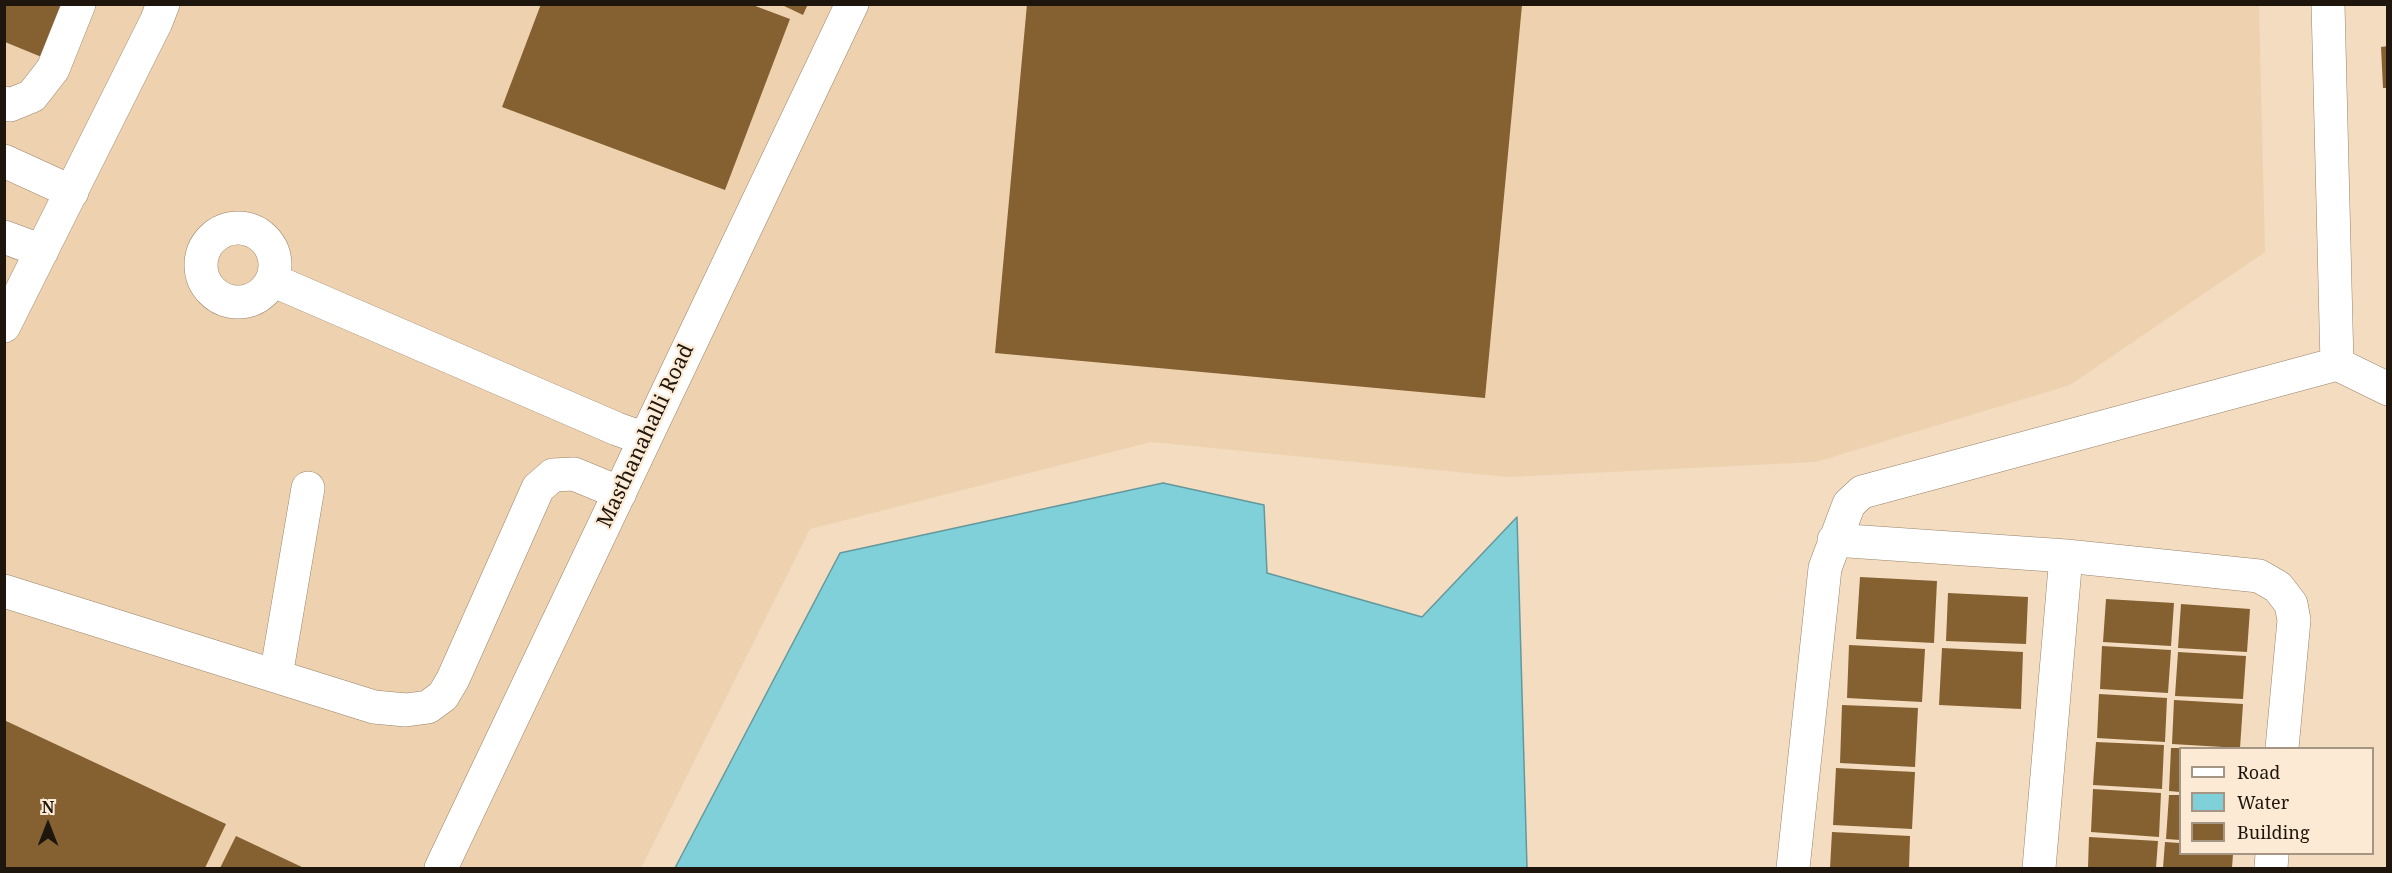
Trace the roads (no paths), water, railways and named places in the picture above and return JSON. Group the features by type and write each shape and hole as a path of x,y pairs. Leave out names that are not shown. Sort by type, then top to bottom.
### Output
{"street":[{"path":"4,103 10,105 32,96 53,69 79,4"},
{"path":"4,326 163,4"},
{"name":"Masthanahalli Road","path":"441,868 852,4"},
{"path":"2328,4 2337,364"},
{"path":"4,161 72,192"},
{"path":"4,237 42,251"},
{"path":"272,280 645,440"},
{"path":"1793,868 1825,568 1849,504 1862,492 2337,364 2388,389"},
{"path":"4,591 374,707 406,710 428,707 443,696 453,679 538,488 553,475 574,474 620,493"},
{"path":"276,676 308,488"},
{"path":"1834,540 2066,556 2259,576 2278,587 2291,604 2294,620 2282,747"},
{"path":"2039,868 2066,556"}],"water":[{"path":"1163,483 1264,505 1267,573 1422,617 1517,517 1527,868 675,868 840,553"}]}
